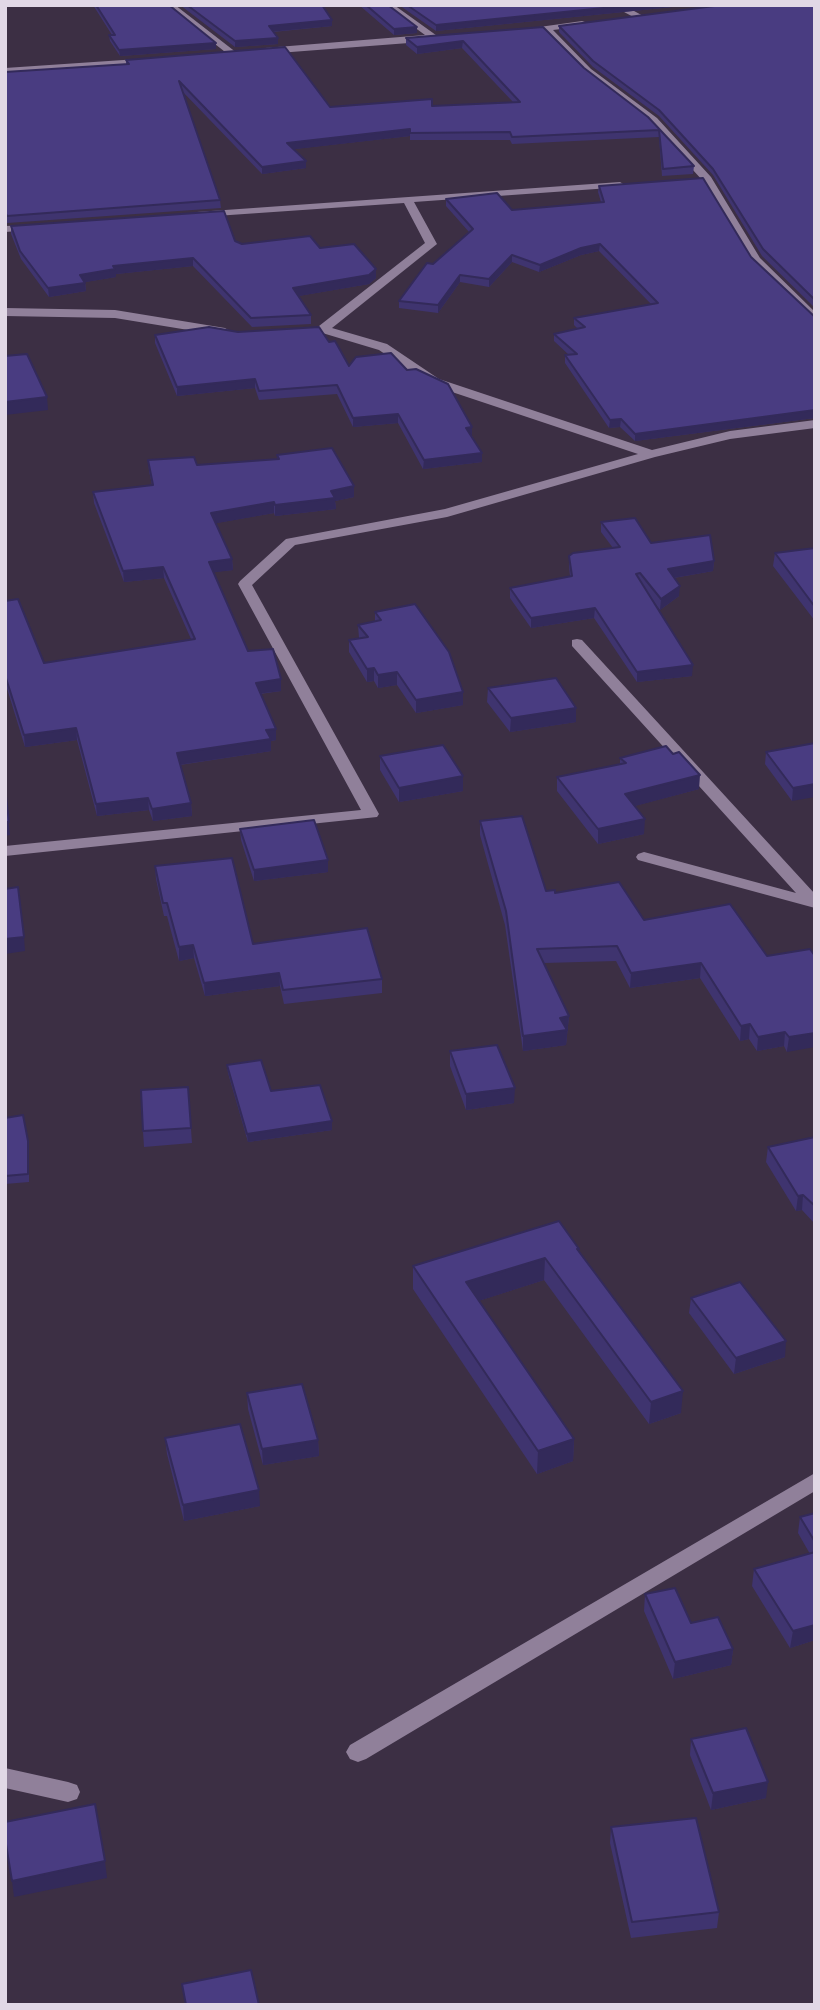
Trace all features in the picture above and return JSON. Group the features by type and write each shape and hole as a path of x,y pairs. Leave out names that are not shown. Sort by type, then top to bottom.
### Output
{"street":[{"path":"169,5 233,53"},
{"path":"387,5 435,38"},
{"path":"615,5 642,18"},
{"path":"614,21 654,16"},
{"path":"505,32 587,24"},
{"path":"547,28 588,71 653,120 708,179 756,260 815,319"},
{"path":"260,51 449,37"},
{"path":"219,54 246,52"},
{"path":"5,71 166,58"},
{"path":"694,180 708,179"},
{"path":"190,215 639,184"},
{"path":"407,199 431,244 316,329 383,347 435,382 650,454"},
{"path":"5,229 44,226"},
{"path":"5,312 115,314 238,334"},
{"path":"5,851 371,814 245,584 292,542 447,513 650,454 730,435 815,424"},
{"path":"577,643 814,904"},
{"path":"644,857 814,904"},
{"path":"358,1752 815,1481"},
{"path":"5,1778 68,1792"}],"building":[{"path":"96,5 169,5 216,43 119,50 109,35 115,35"},
{"path":"187,5 322,5 332,20 269,26 278,38 235,41"},
{"path":"366,5 388,5 417,27 394,29"},
{"path":"407,5 633,5 436,25"},
{"path":"722,5 815,5 815,300 763,249 713,169 659,110 593,61 559,26"},
{"path":"543,27 584,68 648,117 694,166 663,169 659,130 512,137 510,132 410,133 410,129 287,143 306,161 262,167 179,81 220,200 7,216 5,212 5,72 129,64 126,60 285,47 330,107 432,99 432,106 520,102 463,41 417,47 406,38"},
{"path":"703,178 751,257 815,317 815,410 635,434 621,419 610,420 565,355 577,354 554,334 585,327 574,318 658,303 600,244 581,248 540,265 512,255 489,279 460,275 438,305 399,301 427,263 433,264 473,229 446,199 497,193 512,210 604,202 599,186"},
{"path":"224,211 235,241 242,244 310,236 320,248 354,244 376,269 369,275 293,288 311,315 251,318 193,258 113,266 115,269 80,275 85,283 48,288 20,251 11,226"},
{"path":"209,327 238,332 319,327 329,342 335,341 349,366 356,357 391,353 407,370 416,369 448,384 472,427 466,428 482,453 424,460 398,414 353,418 337,385 259,391 255,379 177,387 155,335"},
{"path":"27,354 47,397 5,402 5,356"},
{"path":"332,448 354,486 331,491 335,498 275,505 274,502 211,513 232,559 209,562 248,651 273,649 281,679 256,683 276,729 266,730 271,739 177,753 191,803 152,809 148,798 96,804 76,728 24,735 5,675 5,601 18,599 44,663 195,639 163,567 123,571 93,492 153,485 148,460 194,457 197,465 279,459 277,455"},
{"path":"635,518 651,543 710,535 714,561 668,569 680,586 661,599 640,573 636,574 693,665 637,672 595,608 531,618 510,588 572,576 569,556 573,553 620,547 601,522"},
{"path":"815,548 815,607 775,553"},
{"path":"415,604 449,652 463,692 416,700 397,672 378,675 374,668 367,669 349,640 368,637 358,625 381,620 375,612"},
{"path":"556,678 576,708 511,718 488,688"},
{"path":"815,743 815,784 793,788 766,752"},
{"path":"443,745 463,776 399,788 380,756"},
{"path":"666,746 673,754 679,752 700,775 625,794 645,819 598,829 557,777 626,763 620,758"},
{"path":"5,788 9,822 5,822"},
{"path":"522,816 546,891 555,890 555,893 619,882 644,920 730,904 767,956 810,949 815,956 815,1033 789,1037 785,1032 758,1037 750,1024 741,1026 701,963 631,973 617,946 537,949 569,1016 560,1018 567,1030 523,1036 506,911 480,821"},
{"path":"314,820 328,860 254,870 240,829"},
{"path":"232,858 253,944 367,928 382,979 283,990 279,973 204,983 193,945 179,947 167,903 163,903 155,866"},
{"path":"18,887 24,937 5,939 5,889"},
{"path":"497,1045 515,1088 466,1094 450,1051"},
{"path":"261,1060 271,1091 320,1085 332,1121 247,1134 227,1065"},
{"path":"188,1087 191,1128 143,1131 141,1090"},
{"path":"23,1115 28,1141 28,1174 5,1176 5,1118"},
{"path":"815,1137 815,1206 803,1195 798,1196 768,1147"},
{"path":"559,1221 683,1391 651,1402 545,1258 466,1282 574,1439 538,1451 413,1266"},
{"path":"740,1282 786,1341 736,1358 691,1298"},
{"path":"302,1384 318,1440 262,1449 247,1393"},
{"path":"240,1424 259,1490 183,1505 165,1438"},
{"path":"815,1513 815,1542 800,1517"},
{"path":"815,1552 815,1625 793,1631 754,1569"},
{"path":"675,1588 691,1623 718,1617 733,1649 675,1662 645,1594"},
{"path":"746,1728 768,1782 713,1793 691,1739"},
{"path":"95,1804 105,1861 12,1881 5,1822"},
{"path":"696,1818 719,1912 632,1922 611,1827"},
{"path":"251,1970 259,2005 186,2005 182,1984"}]}
